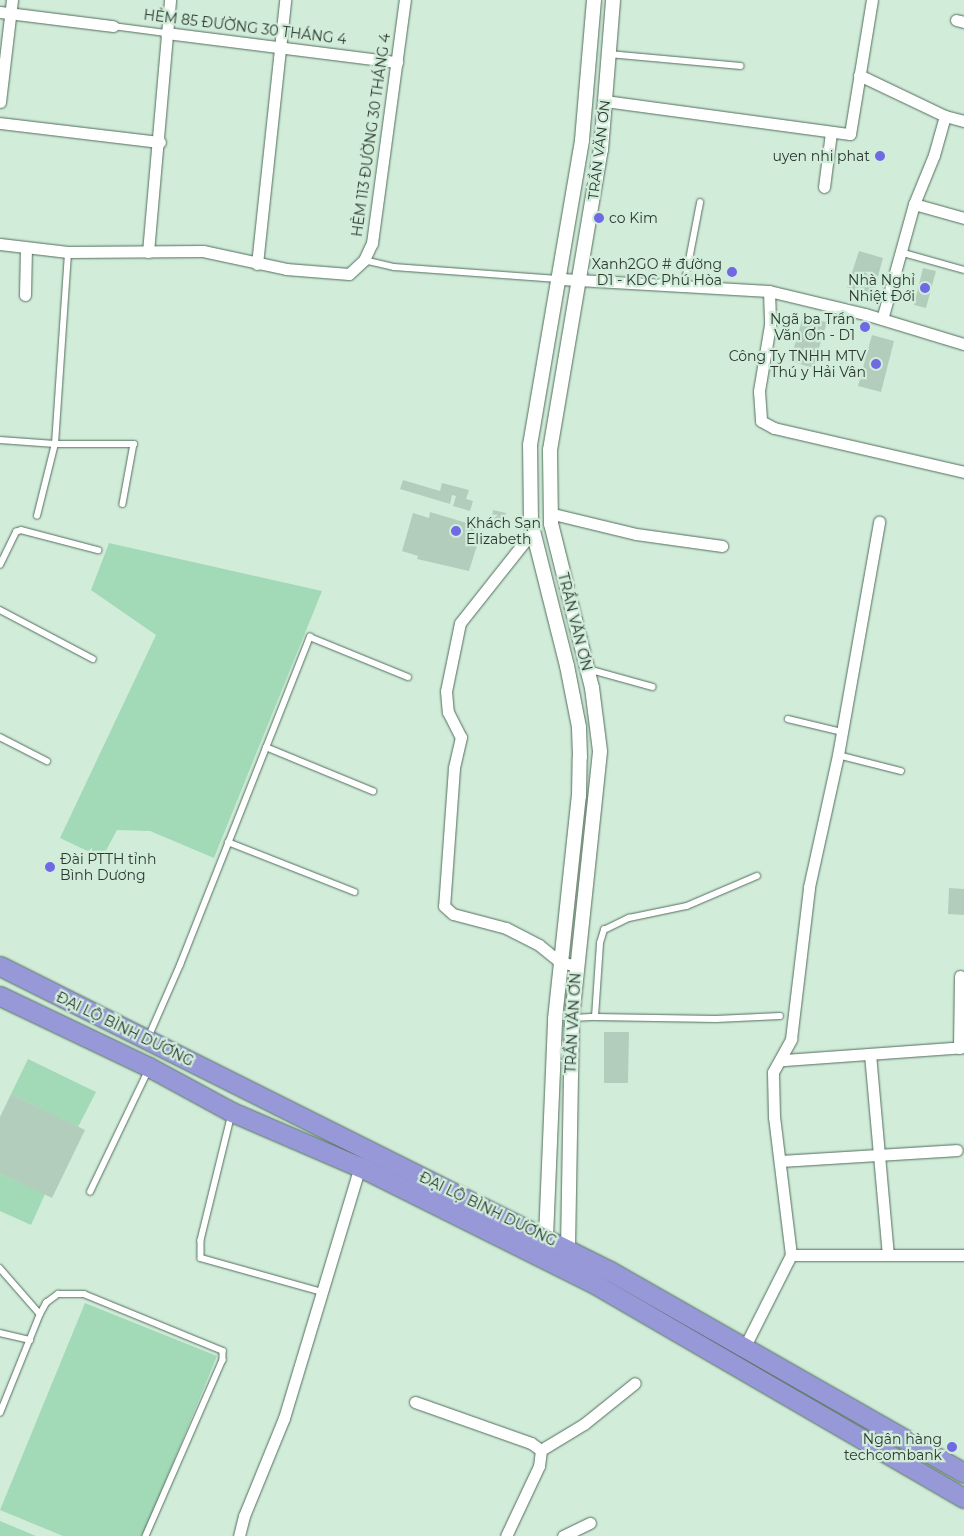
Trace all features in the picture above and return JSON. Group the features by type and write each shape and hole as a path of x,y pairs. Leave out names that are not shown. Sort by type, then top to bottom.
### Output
{"highway":[{"name":"ĐẠI LỘ BÌNH DƯƠNG","path":"0,966 568,1248 964,1473"},
{"name":"ĐẠI LỘ BÌNH DƯƠNG","path":"0,996 149,1067 232,1112 360,1167 594,1283 964,1498"}],"street":[{"path":"0,102 5,13 12,0"},
{"path":"148,252 160,142 166,33 170,0"},
{"path":"257,264 285,0"},
{"name":"HẺM 113 ĐƯỜNG 30 THÁNG 4","path":"364,260 372,243 404,0"},
{"name":"TRẦN VĂN ƠN","path":"546,1237 550,1082 560,962 579,796 579,727 567,666 533,531 530,445 560,279 587,99 594,0"},
{"name":"TRẦN VĂN ƠN","path":"568,1248 572,1018 600,774 597,715 549,513 551,436 601,150 613,0"},
{"path":"605,101 850,134 872,0"},
{"name":"HẺM 85 ĐƯỜNG 30 THÁNG 4","path":"5,13 113,26"},
{"name":"HẺM 85 ĐƯỜNG 30 THÁNG 4","path":"166,33 280,45 397,62"},
{"path":"859,75 945,116 964,121"},
{"path":"882,319 914,204 934,155 945,116"},
{"path":"0,123 160,142"},
{"path":"824,187 831,132"},
{"path":"914,204 964,218"},
{"path":"0,244 68,252 223,253 257,264 349,274 364,260"},
{"path":"25,294 26,248"},
{"path":"560,279 768,290 882,319 964,344"},
{"path":"768,290 770,325 759,391 761,421 774,428 964,472"},
{"path":"549,513 636,534 722,546"},
{"path":"744,1348 790,1255 782,1161 772,1090 773,1072 783,1060 791,1039 809,887 843,732 879,522"},
{"path":"533,531 460,623 446,691 448,712 461,737 454,768 444,906 453,914 506,928 539,945 560,962 577,966"},
{"path":"783,1060 962,1048 960,976"},
{"path":"870,1054 888,1254"},
{"path":"782,1161 957,1150"},
{"path":"239,1536 244,1516 284,1418 360,1167"},
{"path":"790,1255 964,1255"},
{"path":"541,1450 584,1424 635,1383"},
{"path":"416,1402 531,1442 541,1450 543,1455 539,1466 506,1536"},
{"path":"563,1536 590,1523"}],"lane":[{"name":"HẺM 85 ĐƯỜNG 30 THÁNG 4","path":"113,26 166,33"},
{"path":"609,54 740,66"},
{"path":"684,286 700,203"},
{"path":"36,516 54,444 68,252"},
{"path":"900,252 964,270"},
{"path":"364,260 394,266 560,279"},
{"path":"0,440 54,444 134,444 123,504"},
{"path":"0,564 16,532 21,530 98,550"},
{"path":"0,610 93,659"},
{"path":"147,1040 310,637 408,677"},
{"path":"587,668 653,687"},
{"path":"788,719 843,732"},
{"path":"0,737 48,762"},
{"path":"266,747 373,792"},
{"path":"838,756 901,771"},
{"path":"228,842 355,892"},
{"path":"594,1017 600,943 604,930 629,918 687,906 757,876"},
{"path":"572,1018 716,1019 780,1016"},
{"path":"90,1192 149,1067"},
{"path":"232,1112 201,1240 201,1258 322,1292"},
{"path":"0,1268 40,1314"},
{"path":"0,1413 40,1314 46,1303 58,1294 84,1294 224,1353 146,1536"},
{"path":"0,1333 30,1340"}],"green space":[{"path":"109,543 322,591 214,858 150,831 117,830 102,858 60,838 156,635 91,590"},
{"path":"28,1059 96,1092 78,1127 11,1094"},
{"path":"0,1173 45,1194 31,1225 0,1211"},
{"path":"85,1303 217,1356 143,1536 63,1536 0,1510"},
{"path":"0,1521 36,1536 0,1536"}],"building":[{"path":"859,251 883,258 873,295 847,288"},
{"name":"Nhà Nghỉ Nhiệt Đới","path":"923,268 936,271 926,308 914,305"},
{"path":"803,317 827,322 813,368 790,361"},
{"name":"Công Ty TNHH MTV Thú y Hải Vân","path":"872,335 894,341 881,392 858,386"},
{"path":"403,480 440,491 442,483 469,490 466,499 473,501 470,511 453,506 456,496 452,495 450,504 400,489"},
{"path":"493,510 506,513 504,521 492,518"},
{"path":"430,512 477,526 476,532 481,533 469,571 417,559 418,556 402,551 413,513 429,518"},
{"path":"949,888 964,889 964,915 948,914"},
{"path":"604,1032 629,1032 628,1083 604,1083"},
{"path":"11,1094 85,1130 52,1198 0,1173 0,1117"}],"place":[{"name":"uyen nhi phat","path":"880,156"},
{"name":"co Kim","path":"599,218"},
{"name":"Xanh2GO # đường D1 - KDC Phú Hòa","path":"732,272"},
{"name":"Nhà Nghỉ Nhiệt Đới","path":"925,288"},
{"name":"Ngã ba Trần Văn Ơn - D1","path":"865,327"},
{"name":"Công Ty TNHH MTV Thú y Hải Vân","path":"876,364"},
{"name":"Khách Sạn Elizabeth","path":"456,531"},
{"name":"Đài PTTH tỉnh Bình Dương","path":"50,867"},
{"name":"Ngân hàng techcombank","path":"952,1447"}]}
